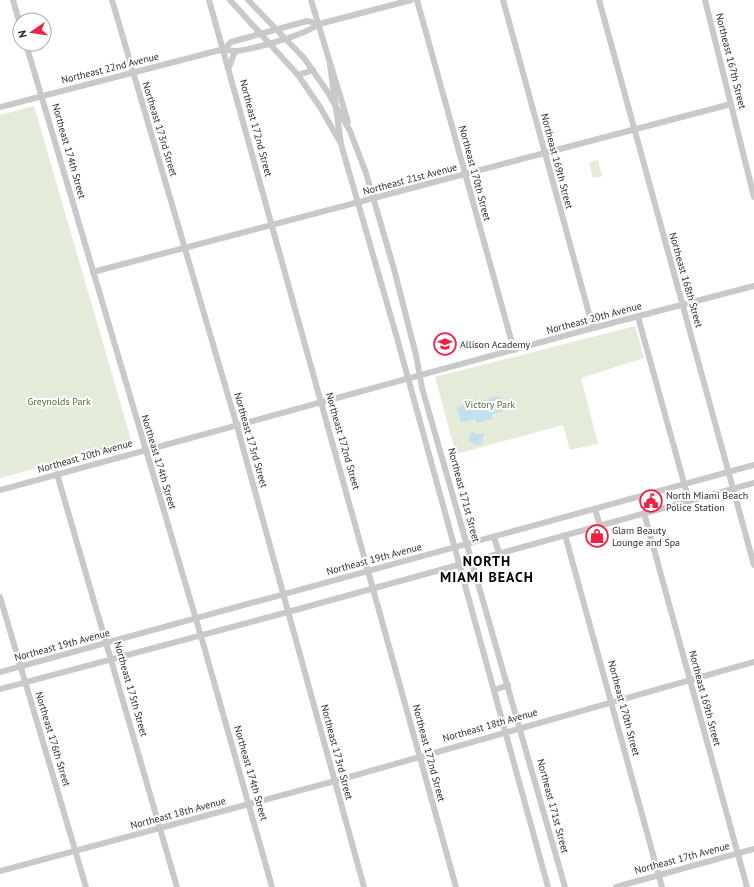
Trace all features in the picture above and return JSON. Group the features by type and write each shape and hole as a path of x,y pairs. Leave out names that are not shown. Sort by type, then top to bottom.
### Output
{"street":[{"path":"13,0 16,12"},
{"name":"Northeast 173rd Street","path":"112,0 236,426 364,887"},
{"name":"Northeast 172nd Street","path":"210,0 456,887"},
{"name":"Northeast 171st Street","path":"230,0 298,75 320,106 342,144"},
{"name":"Northeast 171st Street","path":"248,0 285,38 313,70 350,131"},
{"name":"Northeast 171st Street","path":"311,0 350,131 366,173 407,318 420,375 467,544 565,887"},
{"name":"Northeast 22nd Avenue","path":"0,107 224,49 235,51 269,43 312,29 319,24 411,0"},
{"name":"Northeast 170th Street","path":"417,0 514,350"},
{"name":"Northeast 169th Street","path":"502,0 593,328"},
{"name":"Northeast 168th Street","path":"599,0 633,129 754,565"},
{"name":"Northeast 167th Street","path":"705,0 754,197"},
{"name":"Northeast 22nd Avenue","path":"224,49 231,42 307,21 319,24"},
{"path":"229,67 235,51"},
{"name":"Northeast 174th Street","path":"28,52 196,618 272,887"},
{"name":"Northeast 171st Street","path":"330,65 342,144 548,887"},
{"path":"298,75 313,70"},
{"name":"Northeast 21st Avenue","path":"93,272 273,226 373,198 731,104"},
{"name":"Northeast 20th Avenue","path":"0,490 145,449 236,426 593,328 754,286"},
{"path":"638,317 689,501"},
{"name":"Northeast 19th Avenue","path":"0,672 754,465"},
{"name":"Northeast 175th Street","path":"57,474 177,887"},
{"path":"0,689 288,612 373,587 754,483"},
{"path":"595,509 600,526"},
{"name":"Northeast 169th Street","path":"644,513 747,887"},
{"name":"Northeast 170th Street","path":"565,535 612,701 662,887"},
{"path":"494,537 498,553"},
{"name":"Northeast 176th Street","path":"0,597 86,887"},
{"path":"475,621 488,617"},
{"name":"Northeast 18th Avenue","path":"0,871 335,781 612,701 754,662"},
{"path":"494,690 508,685"},
{"name":"Northeast 17th Avenue","path":"616,887 754,849"}],"green space":[{"name":"Greynolds Park","path":"34,106 132,443 0,478 0,115"},
{"path":"598,160 602,176 593,178 589,162"},
{"name":"Victory Park","path":"635,326 644,358 581,378 598,444 570,450 563,425 456,454 435,377"}],"water":[{"path":"500,396 505,410 492,414 492,419 477,423 475,419 461,422 457,407"},
{"path":"474,431 475,434 484,433 482,444 476,445 470,442 469,437 471,432"}],"place":[{"name":"Allison Academy","path":"445,344"},
{"name":"North Miami Beach Police Station","path":"651,501"},
{"name":"Glam Beauty Lounge and Spa","path":"597,536"}],"district":[{"name":"NORTH MIAMI BEACH","path":"487,570"}]}
